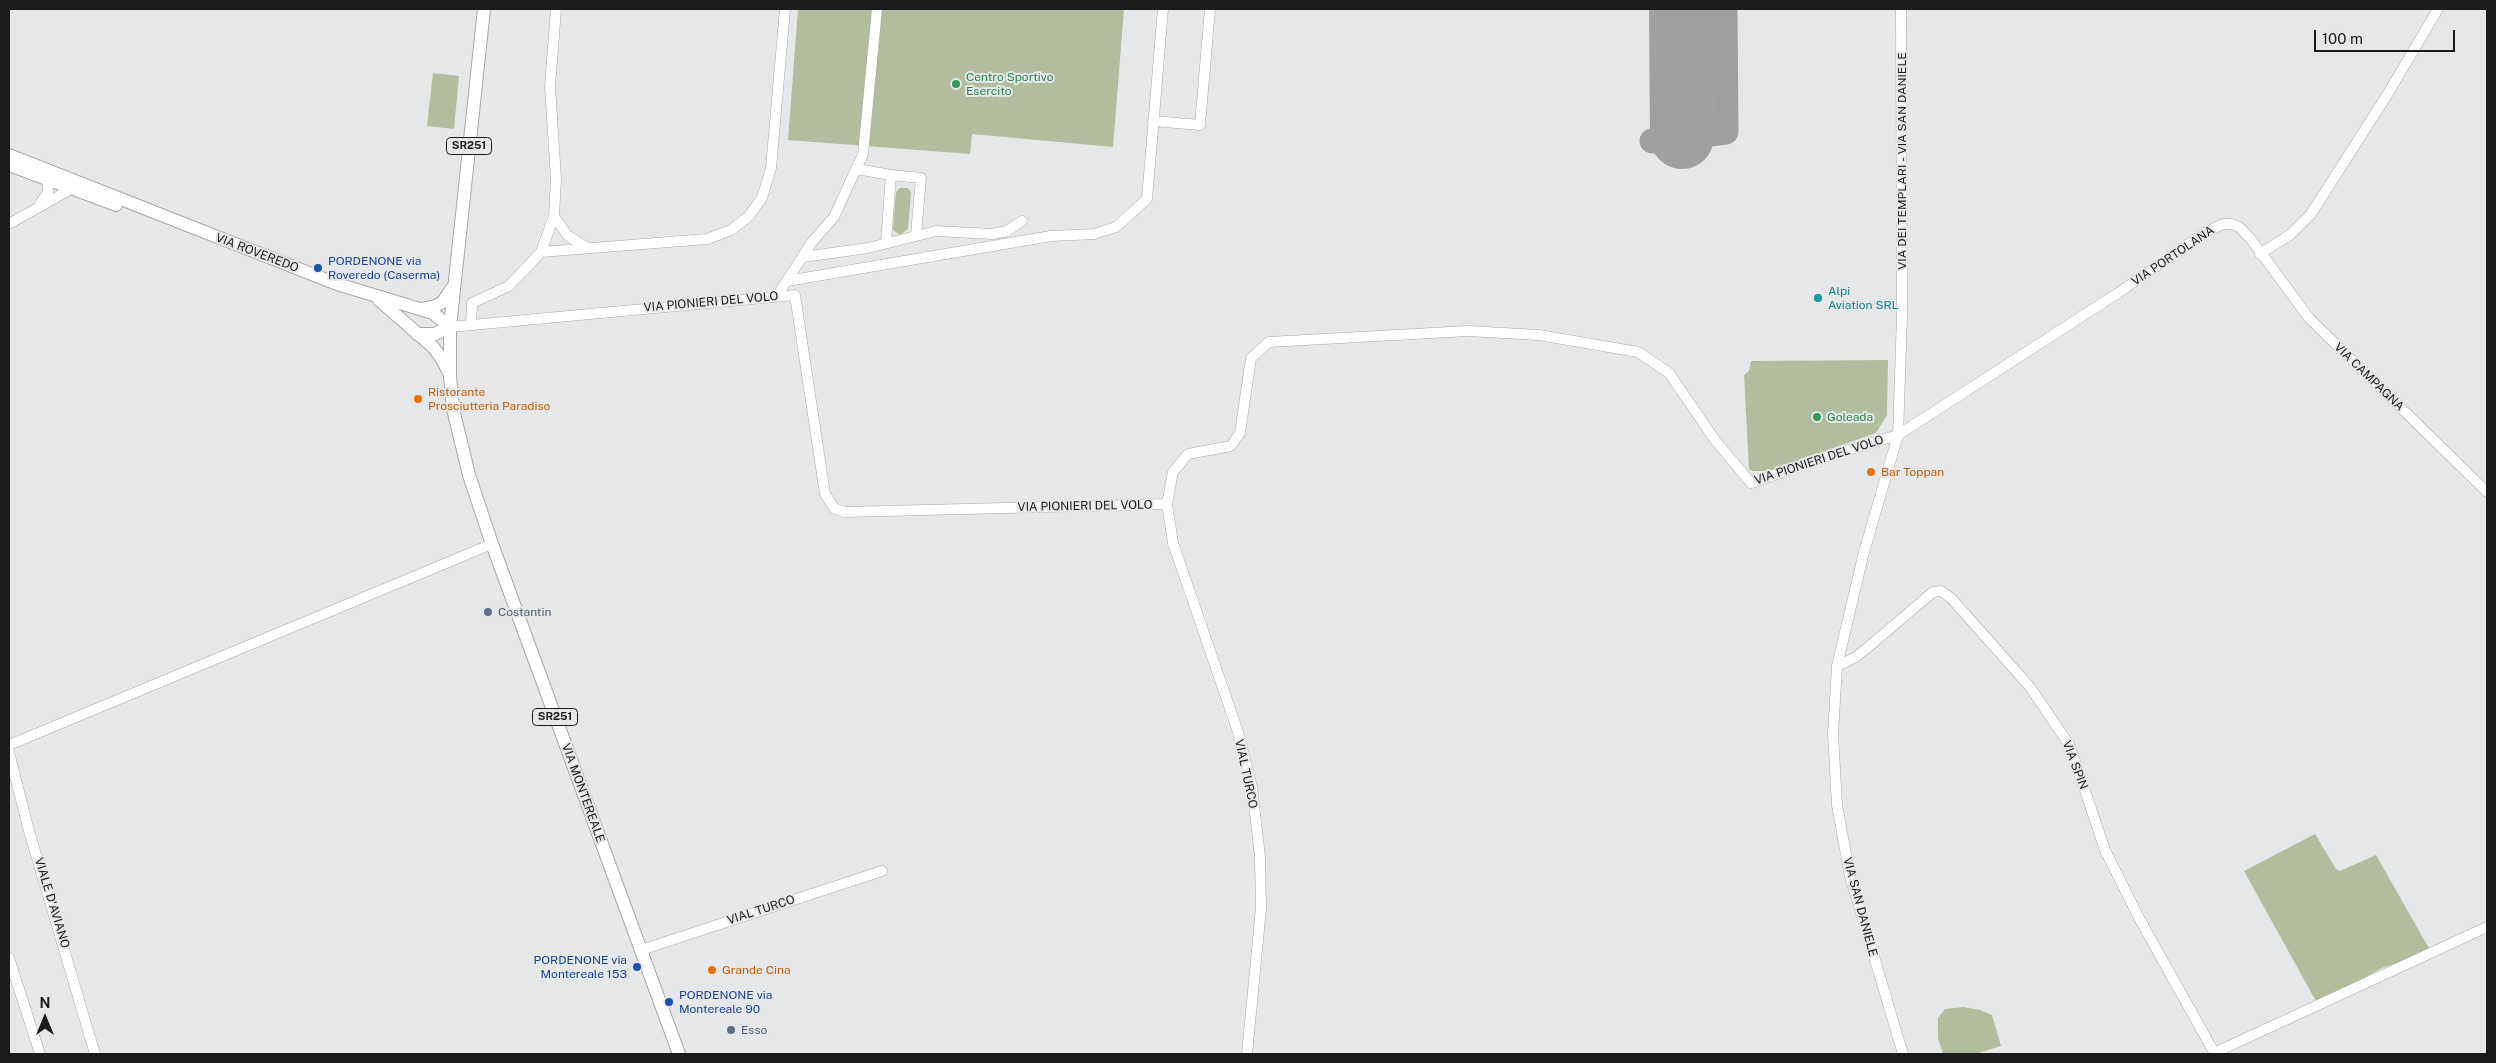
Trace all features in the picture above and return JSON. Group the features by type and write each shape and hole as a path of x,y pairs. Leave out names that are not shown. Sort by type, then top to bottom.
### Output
{"main road":[{"name":"SR251","path":"450,327 484,9"},
{"name":"VIA ROVEREDO","path":"9,156 73,178 164,218 377,298 421,309 442,319 450,327"},
{"name":"VIA ROVEREDO","path":"9,165 112,204 164,218"},
{"path":"421,309 433,308 443,302 454,284"},
{"name":"VIA ROVEREDO","path":"377,298 442,359 450,376"},
{"path":"417,334 435,334 450,327"},
{"name":"VIA MONTEREALE","path":"450,327 450,376 459,442 492,544 679,1054"}],"street":[{"path":"470,325 472,303 509,286 541,252 554,216 556,179 550,86 556,9"},
{"path":"541,252 707,238 731,230 749,216 762,198 770,168 785,9"},
{"path":"777,296 803,256 834,217 863,154 877,9"},
{"path":"787,281 1051,236 1094,234 1116,227 1147,199 1163,9"},
{"path":"1153,121 1200,125 1210,9"},
{"name":"VIA DEI TEMPLARI - VIA SAN DANIELE","path":"1838,666 1864,552 1898,435 1902,316 1901,9"},
{"path":"2260,254 2291,234 2311,214 2387,95 2438,9"},
{"path":"9,156 47,177 48,192 38,206"},
{"path":"857,169 891,176 920,178 916,234"},
{"path":"886,243 891,176"},
{"path":"9,224 71,188"},
{"path":"554,216 567,235 587,248"},
{"path":"803,256 868,248 916,234 936,231 992,234 1007,231 1022,221"},
{"name":"VIA PORTOLANA","path":"1898,435 2118,293 2215,227 2223,224 2239,227 2260,254"},
{"name":"VIA CAMPAGNA","path":"2260,254 2309,318 2487,492"},
{"name":"VIA PIONIERI DEL VOLO","path":"450,327 795,294 825,494 834,508 844,512 1167,504 1172,472 1188,454 1231,446 1240,433 1251,358 1269,342 1468,331 1539,335 1638,352 1668,373 1716,440 1751,483 1825,457 1898,435"},
{"name":"VIAL TURCO","path":"1167,504 1173,543 1238,732 1252,787 1260,857 1261,908 1247,1054"},
{"path":"9,745 492,544"},
{"name":"VIA SPIN","path":"1838,666 1856,657 1933,592 1941,590 1951,598 2030,687 2070,746 2106,850 2139,918 2214,1054"},
{"name":"VIA SAN DANIELE","path":"1838,666 1833,734 1839,814 1850,876 1903,1054"},
{"name":"VIALE D'AVIANO","path":"9,752 29,831 96,1054"},
{"name":"VIAL TURCO","path":"641,950 882,871"},
{"path":"2214,1054 2487,927"},
{"path":"9,958 40,1054"}],"green space":[{"name":"Centro Sportivo Esercito","path":"798,9 1124,9 1113,147 972,134 970,154 788,140"},
{"path":"433,73 459,76 454,129 427,126"},
{"path":"900,188 908,188 911,193 908,229 900,235 893,230 896,192"},
{"name":"Goleada","path":"1888,360 1887,415 1876,433 1768,471 1753,471 1749,469 1744,375 1749,371 1751,361"},
{"path":"2315,834 2336,869 2340,871 2376,855 2431,952 2384,967 2317,1003 2244,871"},
{"path":"1963,1007 1980,1010 1992,1015 2001,1046 1975,1054 1943,1054 1938,1038 1938,1018 1945,1009"}],"taxiway":[{"path":"1652,141 1726,132 1725,9"}],"runway":[{"path":"1681,9 1682,137"}],"place":[{"name":"Centro Sportivo Esercito","path":"956,84"},
{"name":"PORDENONE via Roveredo (Caserma)","path":"318,268"},
{"name":"Alpi Aviation SRL","path":"1818,298"},
{"name":"Ristorante Prosciutteria Paradiso","path":"418,399"},
{"name":"Goleada","path":"1817,417"},
{"name":"Bar Toppan","path":"1871,472"},
{"name":"Costantin","path":"488,612"},
{"name":"PORDENONE via Montereale 153","path":"637,967"},
{"name":"Grande Cina","path":"712,970"},
{"name":"PORDENONE via Montereale 90","path":"669,1002"},
{"name":"Esso","path":"731,1030"}]}
